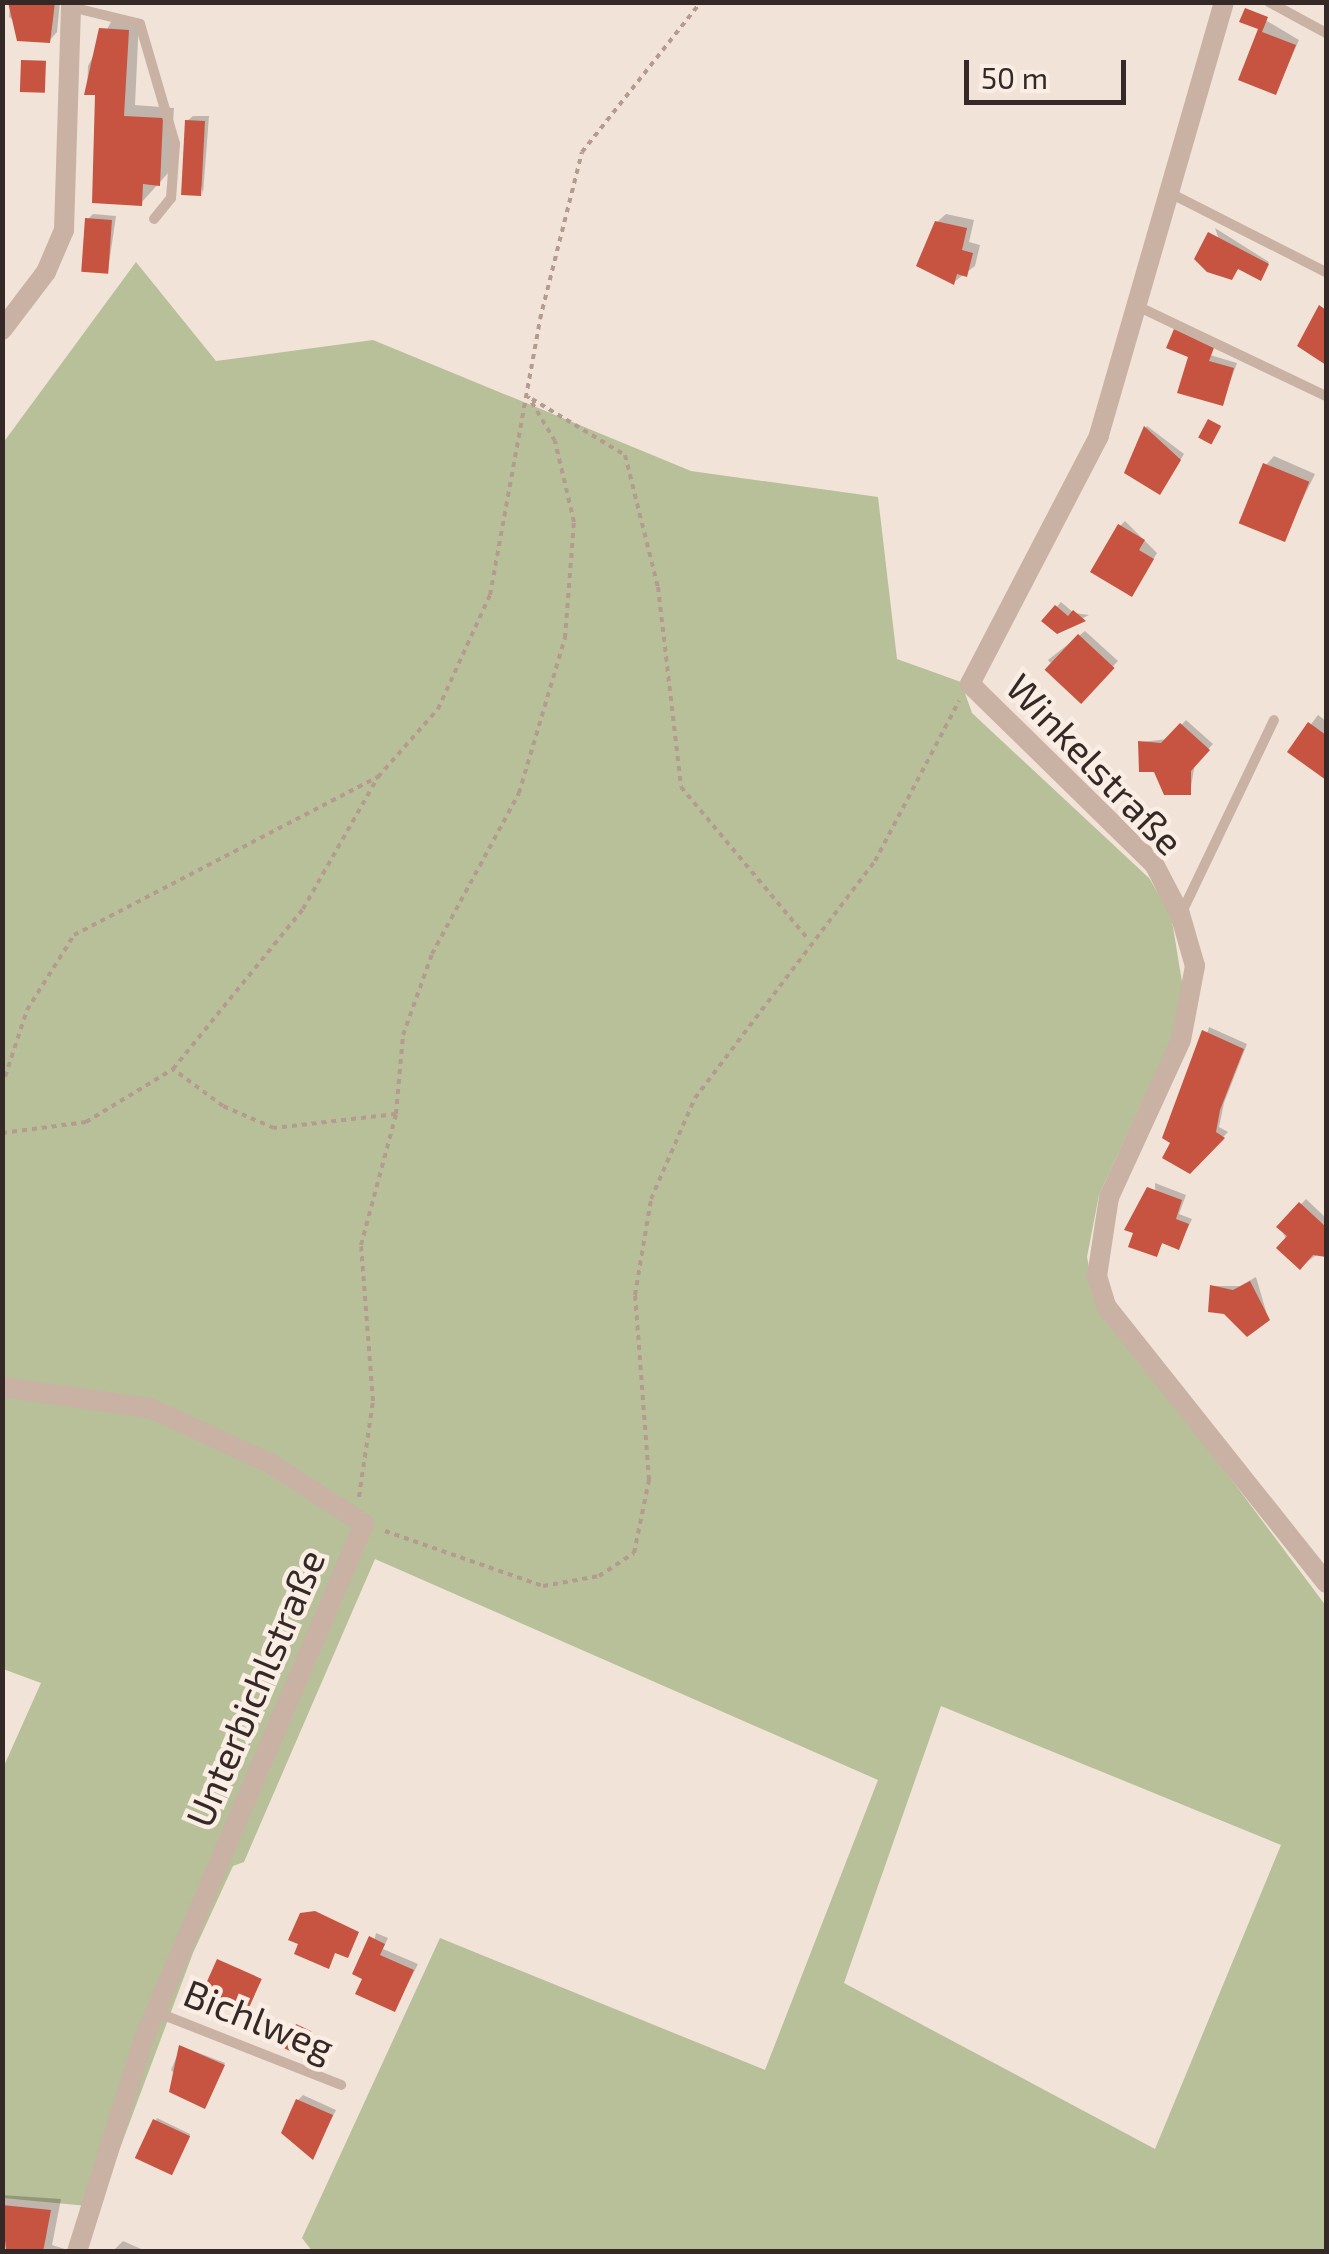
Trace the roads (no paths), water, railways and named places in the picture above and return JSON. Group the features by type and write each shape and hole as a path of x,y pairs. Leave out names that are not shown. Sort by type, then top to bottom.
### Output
{"street":[{"name":"Winkelstraße","path":"1224,2 1165,190 1099,436 970,684 1154,864 1180,914 1195,966 1181,1040 1109,1197 1097,1276 1106,1306 1326,1583"},
{"path":"2,330 46,272 64,230 70,4"},
{"name":"Unterbichlstraße","path":"2,1388 150,1408 360,1517 156,2012 76,2252"}],"lane":[{"path":"1269,2 1326,33"},
{"path":"70,4 140,24 174,144 171,198 154,218"},
{"path":"1165,190 1326,272"},
{"path":"1134,304 1326,396"},
{"path":"1180,914 1274,720"},
{"name":"Bichlweg","path":"156,2012 340,2085"}]}
